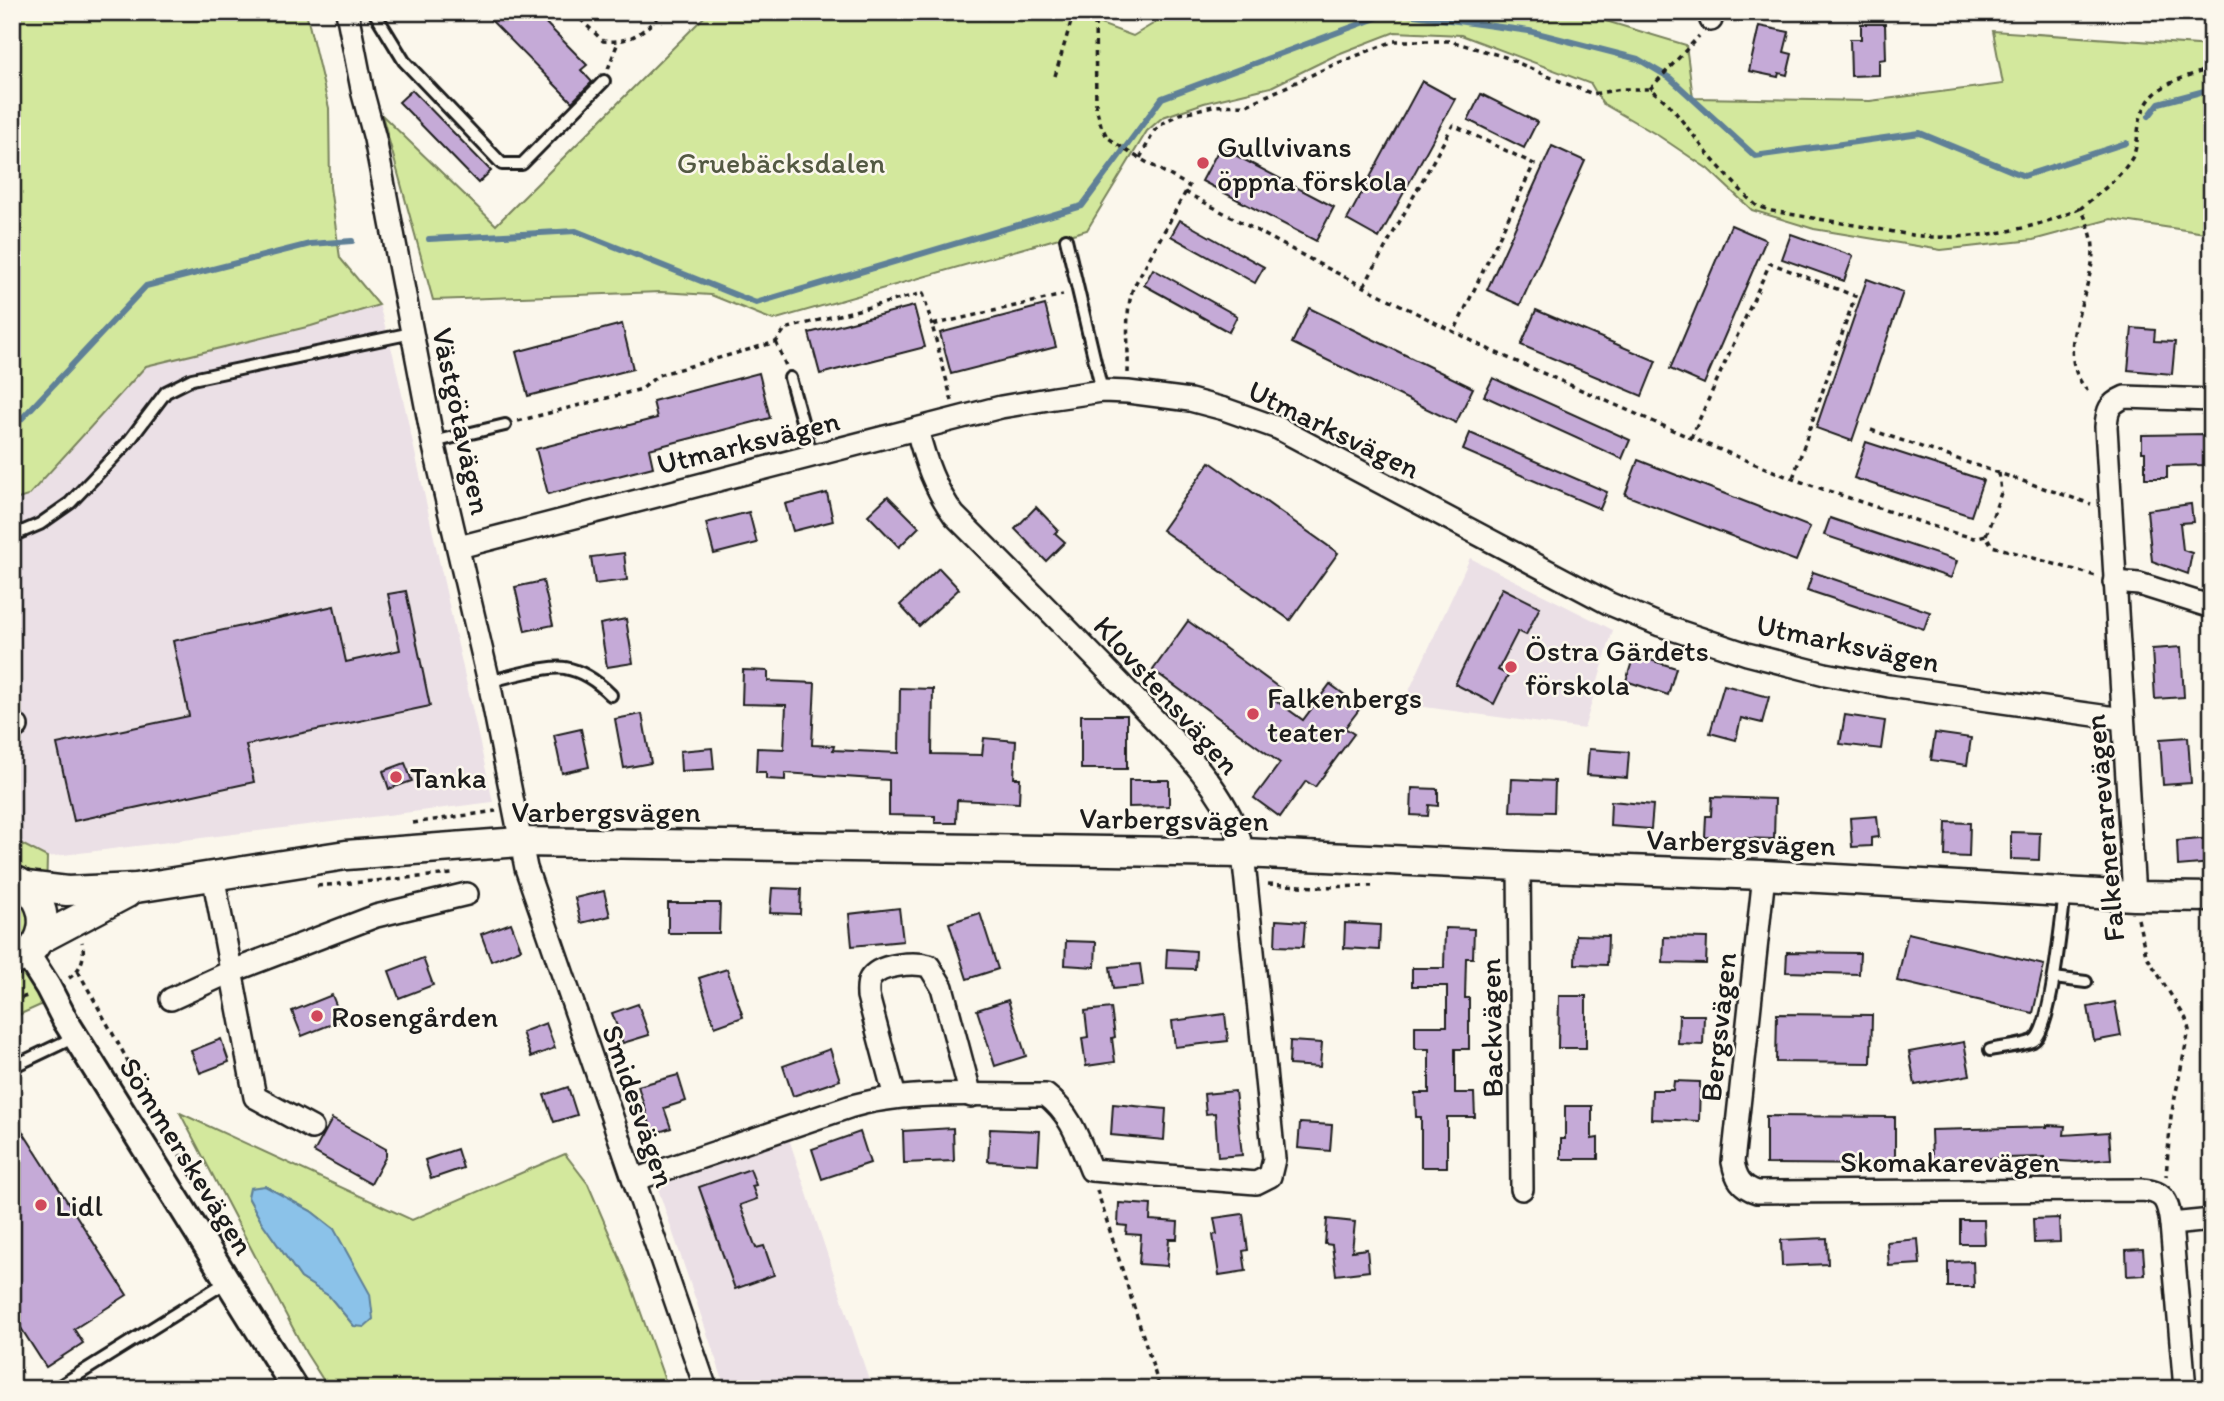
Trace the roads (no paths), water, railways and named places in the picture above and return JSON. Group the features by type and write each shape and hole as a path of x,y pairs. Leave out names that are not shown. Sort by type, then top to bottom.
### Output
{"main road":[{"name":"Varbergsvägen","path":"19,883 67,891 136,888 346,855 520,842 1243,853 1764,875 2134,896 2212,897"},
{"path":"19,883 36,897 43,910 44,925 27,952"},
{"name":"Varbergsvägen","path":"27,952 136,888"}],"street":[{"name":"Västgötavägen","path":"347,12 375,139 433,442 489,682 520,842"},
{"name":"Utmarksvägen","path":"459,547 1001,407 1102,391 1128,392 1190,400 1278,428 1611,604 1660,625 1747,654 1825,674 1889,686 2123,719"},
{"name":"Falkenerarevägen","path":"2134,896 2114,582 2107,412 2114,401 2125,397 2212,400"},
{"name":"Klovstensvägen","path":"918,429 931,475 941,497 954,515 1196,764 1224,804 1236,829 1243,853 1274,1159 1270,1176 1256,1183 1091,1170 1069,1118 1057,1103 1046,1095 971,1096"},
{"path":"2114,582 2139,584 2212,607"},
{"name":"Smidesvägen","path":"520,842 526,868 706,1389"},
{"name":"Backvägen","path":"1519,866 1522,1189"},
{"path":"213,875 255,1097 312,1128"},
{"name":"Bergsvägen","path":"1741,1183 1735,1174 1733,1162 1764,875"},
{"path":"171,999 230,972 376,916 467,894"},
{"name":"Sömmerskevägen","path":"27,952 75,1037 295,1389"},
{"path":"634,1180 874,1100 895,1097 971,1096 942,987 936,973 929,966 920,963 902,964 878,971 870,978 868,986 868,996 895,1097"},
{"name":"Skomakarevägen","path":"1741,1183 1757,1192 2141,1190 2160,1194 2166,1202 2171,1224"},
{"path":"2185,1389 2171,1224 2212,1220"}],"lane":[{"path":"376,15 404,61 502,164 522,164 604,80"},
{"path":"1066,239 1102,391"},
{"path":"12,536 40,524 70,503 129,441 166,392 192,379 412,333"},
{"path":"790,378 812,457"},
{"path":"433,442 505,425"},
{"path":"489,682 564,667 596,680 611,695"},
{"path":"12,704 14,728"},
{"path":"1990,1050 2034,1041 2040,1034 2045,1023 2066,891"},
{"path":"2053,978 2085,982"},
{"path":"12,1066 75,1037"},
{"path":"55,1389 228,1281"}],"water":[{"path":"265,1186 311,1211 334,1229 370,1294 373,1319 364,1327 354,1326 329,1296 301,1278 261,1221 248,1197 250,1188"}],"waterway":[{"path":"429,239 576,231 756,303 1082,206 1162,98 1392,12 1529,31 1638,59 1670,78 1755,156 1920,133 2024,176 2126,143"},
{"path":"2149,116 2159,103 2212,89"},
{"path":"12,429 146,286 310,244 352,241"}],"place":[{"name":"Gullvivans öppna förskola","path":"1203,163"},
{"name":"Östra Gärdets förskola","path":"1511,667"},
{"name":"Falkenbergs teater","path":"1253,714"},
{"name":"Tanka","path":"396,777"},
{"name":"Rosengården","path":"317,1016"},
{"name":"Lidl","path":"41,1205"}],"park label":[{"name":"Gruebäcksdalen","path":"781,162"}]}
